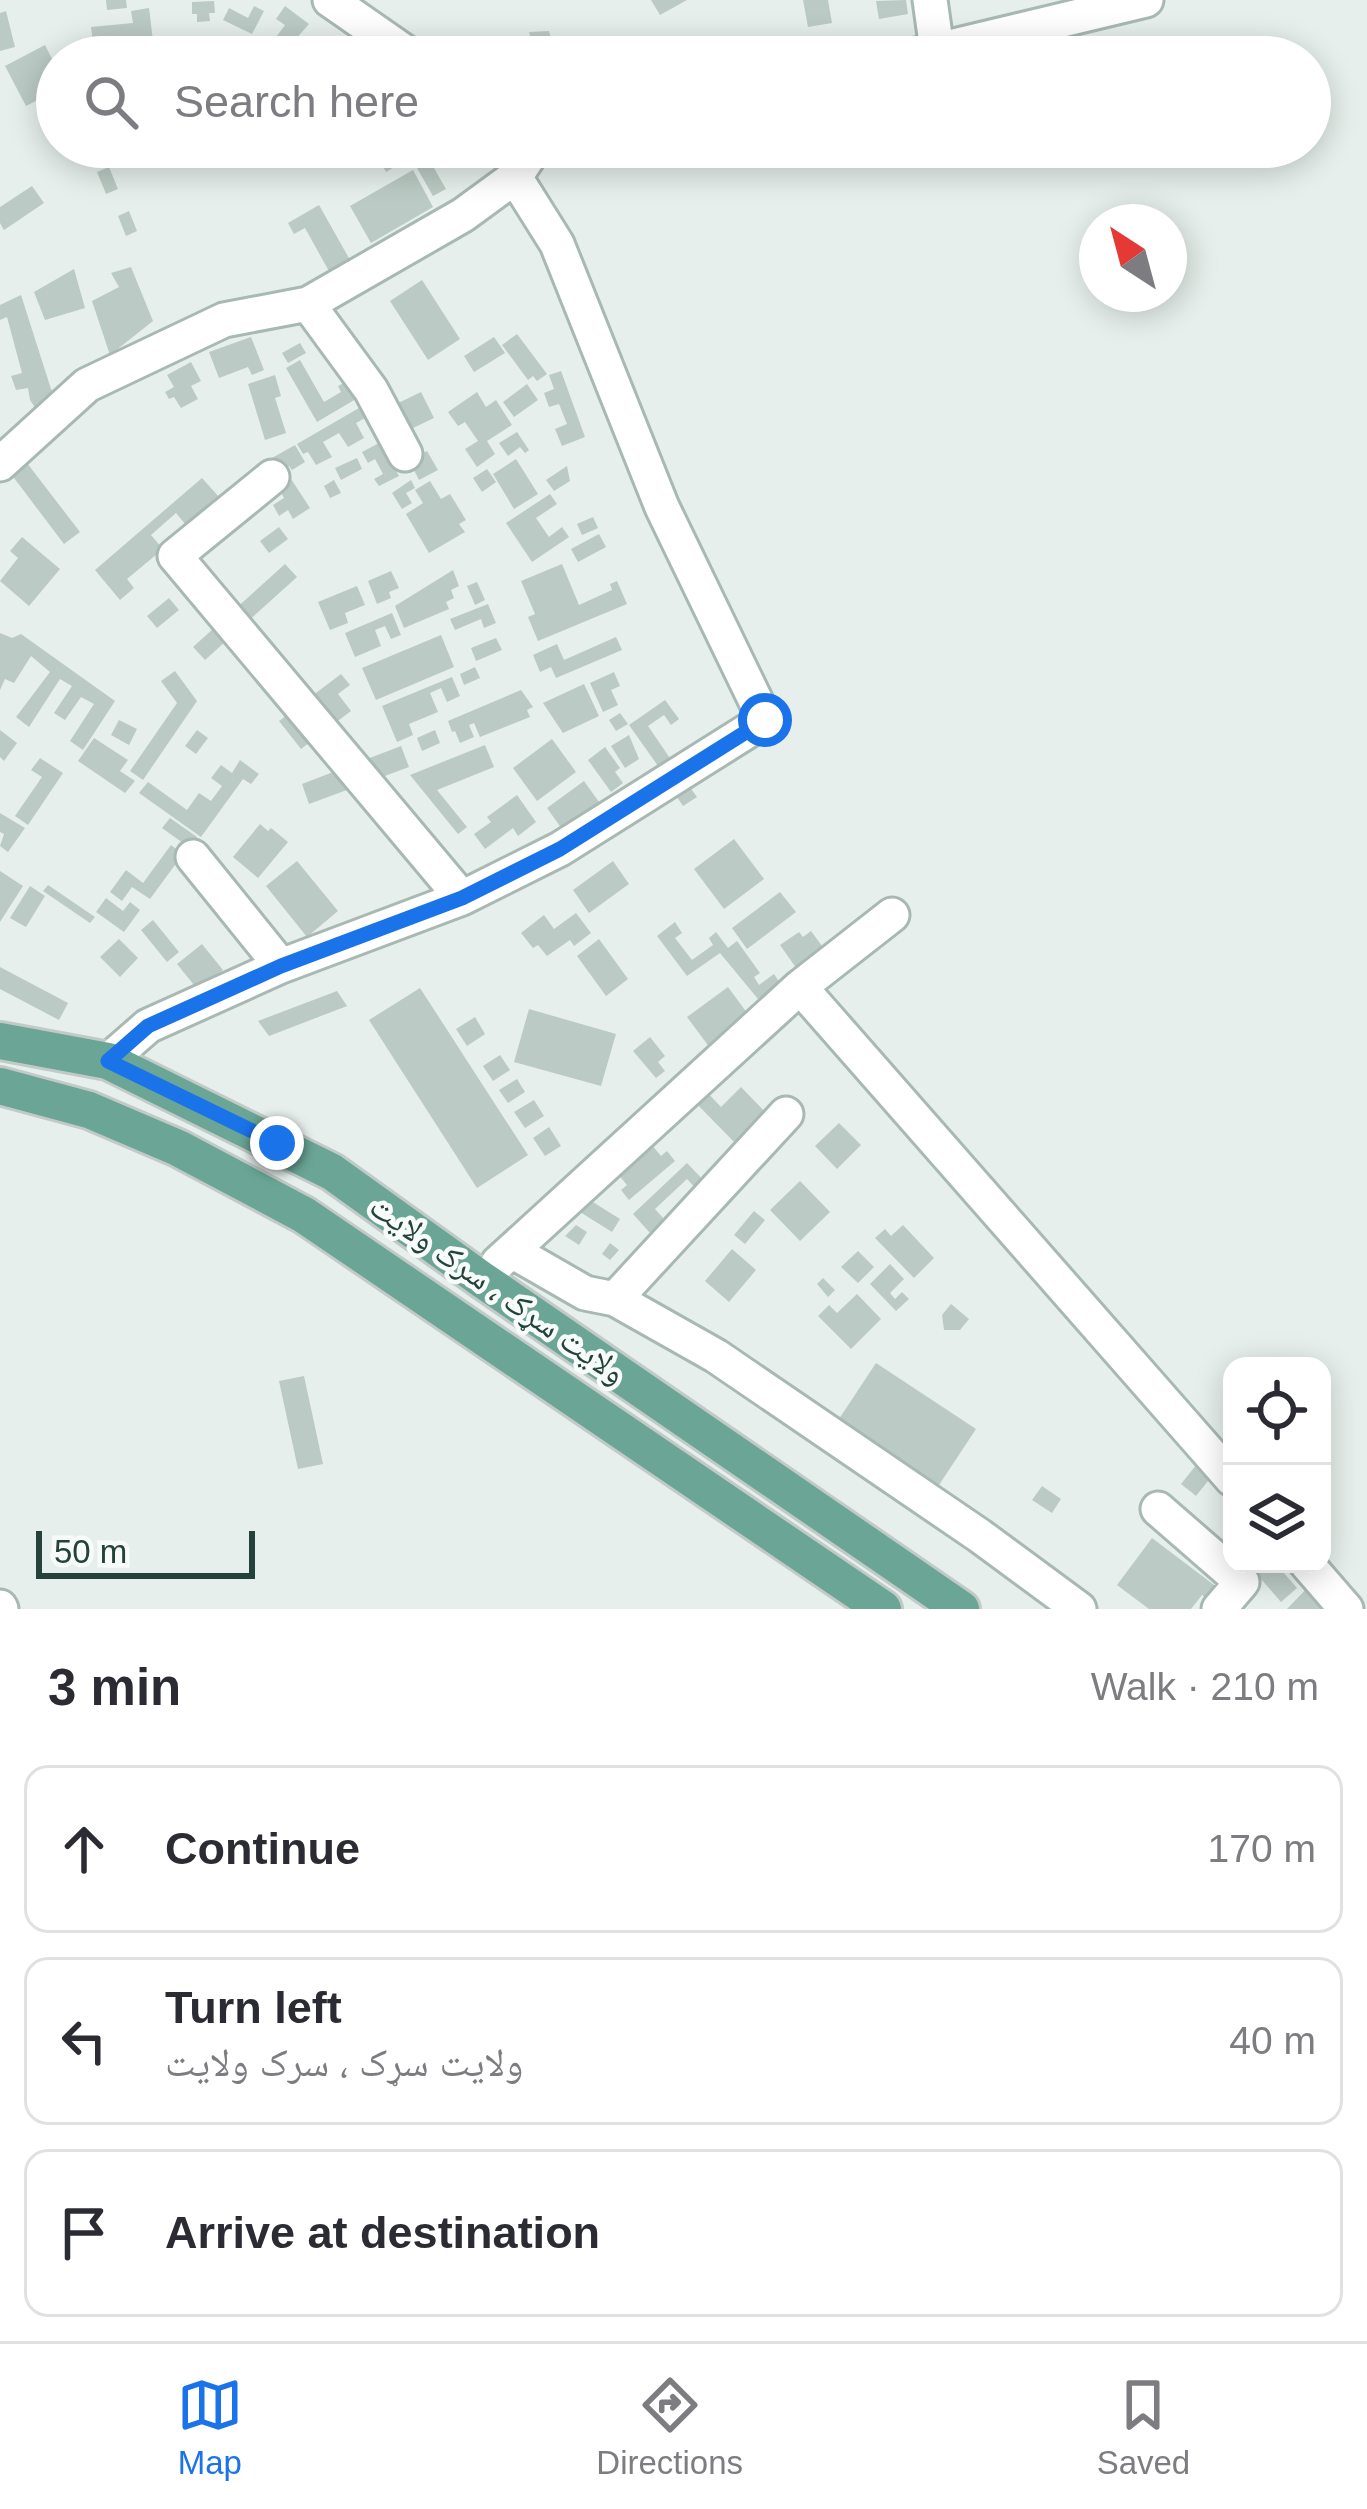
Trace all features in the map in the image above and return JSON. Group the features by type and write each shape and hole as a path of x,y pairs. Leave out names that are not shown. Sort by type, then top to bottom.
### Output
{"main road":[{"name":"ولایت سړک ، سرک ولایت","path":"0,1041 108,1061 332,1172 961,1609"},
{"name":"ولایت سړک ، سرک ولایت","path":"0,1086 89,1110 178,1148 304,1215 883,1609"}],"street":[{"path":"331,0 382,36"},
{"path":"925,36 930,0"},
{"path":"997,36 1146,0"},
{"path":"0,464 87,385 224,320 308,304 463,215 521,168"},
{"path":"108,1061 148,1026 281,966 462,898 560,849 765,720 662,507 557,244 515,177"},
{"path":"308,304 371,390 405,454"},
{"path":"272,477 175,556 462,898"},
{"path":"193,857 281,966"},
{"path":"481,1279 800,987 892,914"},
{"path":"800,987 1223,1469"},
{"path":"615,1299 786,1114"},
{"path":"512,1251 584,1293 615,1299 716,1355 1079,1609"},
{"path":"1158,1509 1242,1582 1219,1609"},
{"path":"1315,1573 1346,1609"}],"building":[{"path":"106,0 126,0 127,8 107,10"},
{"path":"651,0 687,0 660,15"},
{"path":"803,0 828,0 832,23 808,27"},
{"path":"906,0 908,14 879,19 876,1"},
{"path":"214,1 210,21 197,22 192,2"},
{"path":"254,6 264,11 252,34 223,20 229,8 248,18"},
{"path":"285,6 309,24 298,36 277,36 285,25 276,19"},
{"path":"149,8 152,36 92,36 91,27 133,23 131,11"},
{"path":"6,11 15,47 0,51 0,13"},
{"path":"549,31 550,36 530,36 529,32"},
{"path":"36,50 36,101 26,106 5,66"},
{"path":"109,168 118,189 106,194 97,172"},
{"path":"417,168 434,168 446,189 433,196"},
{"path":"413,170 433,207 371,243 350,206"},
{"path":"32,186 44,203 4,230 0,207"},
{"path":"319,205 354,267 330,273 305,228 294,234 288,223"},
{"path":"129,211 137,231 126,236 118,216"},
{"path":"131,267 153,321 110,355 92,301 119,287 111,273"},
{"path":"74,269 85,308 45,320 34,292"},
{"path":"422,280 460,339 428,360 390,301"},
{"path":"21,295 51,389 62,401 42,418 28,388 16,390 11,376 22,373 7,317 0,320 0,305"},
{"path":"517,334 547,374 537,381 533,376 528,380 502,345"},
{"path":"251,337 264,370 252,375 248,367 219,378 209,352"},
{"path":"494,337 505,353 474,372 464,356"},
{"path":"300,343 306,353 288,363 282,353"},
{"path":"300,360 324,402 341,392 338,386 346,382 356,399 317,422 286,368"},
{"path":"191,362 201,381 191,386 198,399 181,408 165,392 174,387 167,375"},
{"path":"561,371 585,437 562,446 555,429 567,424 559,404 549,407 544,393 554,389 549,375"},
{"path":"275,375 281,396 275,398 286,433 265,440 248,384"},
{"path":"527,384 538,400 514,417 503,402"},
{"path":"421,392 434,418 413,428 408,420 397,426 388,408"},
{"path":"477,392 486,407 496,400 512,425 487,441 495,454 477,467 465,449 478,441 465,422 458,426 448,412"},
{"path":"359,408 365,418 356,423 364,438 348,447 339,433 323,442 332,457 316,465 308,452 303,454 297,444"},
{"path":"517,432 529,450 525,453 520,447 508,456 499,443"},
{"path":"381,442 399,476 379,486 374,479 383,474 375,459 368,463 362,452"},
{"path":"295,445 305,462 280,471 272,458"},
{"path":"427,451 438,470 419,480 409,460"},
{"path":"357,458 362,469 341,480 335,468"},
{"path":"516,459 538,494 514,509 493,474"},
{"path":"27,463 80,532 64,544 11,474"},
{"path":"567,466 570,481 554,491 546,480"},
{"path":"487,469 496,482 482,492 473,478"},
{"path":"202,478 219,497 186,525 176,513 151,535 163,549 127,579 134,588 120,600 95,570"},
{"path":"291,479 310,508 293,519 288,510 279,516 273,505 284,498 278,487"},
{"path":"334,480 341,493 330,498 324,486"},
{"path":"411,480 415,488 406,493 412,503 402,509 392,493"},
{"path":"430,481 441,499 450,494 466,520 459,524 465,532 429,553 406,514 423,503 415,490"},
{"path":"550,494 557,504 536,518 549,537 562,527 569,537 532,562 506,523"},
{"path":"593,517 598,528 582,535 577,524"},
{"path":"279,527 288,539 269,553 260,541"},
{"path":"599,534 606,547 578,562 571,549"},
{"path":"22,537 60,569 29,606 0,581 18,558 10,551"},
{"path":"285,564 297,577 205,660 193,647"},
{"path":"562,564 579,605 612,590 610,584 617,581 627,604 538,641 528,617 535,614 521,581"},
{"path":"453,570 459,586 451,590 454,598 446,602 449,609 404,628 395,606"},
{"path":"391,571 399,588 377,604 368,581"},
{"path":"477,582 485,600 475,605 467,586"},
{"path":"357,586 365,605 345,613 348,623 330,630 318,602"},
{"path":"169,598 179,610 157,628 147,616"},
{"path":"488,604 496,623 484,628 481,619 455,630 450,619"},
{"path":"392,613 401,635 391,639 385,626 375,630 381,646 355,657 345,633"},
{"path":"0,633 12,638 21,634 115,701 83,750 70,741 94,704 81,697 65,720 54,713 72,686 60,679 29,727 16,717 50,672 31,656 14,683 5,679 0,690"},
{"path":"441,635 454,667 376,700 362,668"},
{"path":"616,637 622,650 556,678 551,667 540,672 533,655 557,644 564,660"},
{"path":"496,638 502,650 476,661 471,648"},
{"path":"475,667 480,678 464,685 460,674"},
{"path":"175,671 197,701 143,780 130,771 177,703 161,681"},
{"path":"614,672 620,686 611,690 618,705 603,712 590,683"},
{"path":"341,674 350,685 338,694 351,711 301,749 279,721"},
{"path":"452,677 460,696 447,702 441,688 430,693 438,712 409,724 413,735 397,742 382,706"},
{"path":"584,684 599,716 563,733 543,703"},
{"path":"521,690 533,707 527,710 530,717 480,737 474,723 469,725 474,737 460,743 448,721"},
{"path":"665,700 679,719 671,725 664,715 648,726 674,764 663,773 629,725"},
{"path":"620,713 628,724 616,731 609,720"},
{"path":"119,720 137,729 129,745 111,735"},
{"path":"0,730 17,743 4,761 0,757"},
{"path":"197,730 208,738 196,754 185,746"},
{"path":"435,730 440,743 422,751 417,738"},
{"path":"629,735 639,759 625,768 611,746"},
{"path":"94,738 128,760 120,771 135,781 125,793 78,761"},
{"path":"552,739 576,772 537,801 513,768"},
{"path":"485,745 494,767 437,790 467,827 458,834 410,775"},
{"path":"401,746 409,767 309,804 302,784"},
{"path":"605,747 620,768 615,772 623,783 611,792 588,760"},
{"path":"40,758 63,773 28,825 15,816 42,777 31,770"},
{"path":"240,760 259,774 251,784 243,779 201,837 139,793 148,782 187,810 199,793 211,801 222,786 211,778 221,765 232,773"},
{"path":"584,781 599,802 562,829 547,808"},
{"path":"686,782 697,797 683,806 673,791"},
{"path":"517,795 536,822 518,836 513,828 485,849 474,834 491,822 487,817"},
{"path":"0,813 25,828 8,852 0,846 4,834"},
{"path":"170,818 197,837 190,848 162,828"},
{"path":"260,824 288,842 258,878 233,857"},
{"path":"734,839 764,879 724,909 694,869"},
{"path":"171,845 183,854 150,899 132,887 122,901 110,892 126,870 143,883"},
{"path":"297,861 338,911 307,937 266,886"},
{"path":"613,861 629,884 589,913 573,890"},
{"path":"0,871 23,886 0,922"},
{"path":"48,885 95,917 90,923 43,891"},
{"path":"30,886 45,896 26,927 10,918"},
{"path":"780,892 796,912 747,949 732,928"},
{"path":"106,898 123,911 130,902 140,910 124,932 96,912"},
{"path":"576,913 591,933 574,946 570,940 547,956 521,933 544,915 554,929"},
{"path":"153,920 179,952 167,962 141,930"},
{"path":"675,922 682,933 675,938 692,960 713,945 709,938 716,932 728,948 737,941 760,973 754,977 759,985 774,974 780,983 758,999 720,953 687,976 657,936"},
{"path":"811,931 822,946 814,952 818,957 799,972 780,945 799,932 803,937"},
{"path":"119,939 138,958 120,977 100,957"},
{"path":"599,939 628,979 606,996 577,956"},
{"path":"202,944 223,970 198,990 177,964"},
{"path":"0,967 68,1003 59,1020 0,989"},
{"path":"728,987 753,1021 713,1052 687,1017"},
{"path":"420,988 528,1155 477,1188 369,1020"},
{"path":"337,991 347,1006 269,1036 258,1021"},
{"path":"529,1009 616,1034 601,1086 514,1062"},
{"path":"475,1017 485,1034 467,1046 456,1029"},
{"path":"650,1037 665,1056 658,1062 665,1071 656,1078 633,1051"},
{"path":"500,1055 510,1070 493,1081 483,1066"},
{"path":"517,1079 525,1092 508,1103 499,1090"},
{"path":"741,1087 769,1116 738,1146 692,1099 703,1088 721,1107"},
{"path":"534,1100 544,1116 525,1128 514,1112"},
{"path":"839,1123 861,1145 837,1169 815,1146"},
{"path":"549,1127 561,1146 545,1156 533,1138"},
{"path":"651,1144 661,1156 667,1151 675,1161 629,1200 621,1190 627,1185 617,1173"},
{"path":"687,1163 708,1185 700,1193 687,1179 655,1209 664,1219 650,1233 633,1214"},
{"path":"800,1181 830,1212 800,1241 770,1210"},
{"path":"588,1199 620,1219 612,1232 580,1212"},
{"path":"754,1211 765,1220 745,1244 734,1235"},
{"path":"576,1225 587,1232 579,1245 565,1236"},
{"path":"903,1225 934,1258 914,1278 875,1238 885,1229 891,1236"},
{"path":"610,1243 619,1250 610,1260 602,1254"},
{"path":"732,1249 756,1270 729,1302 705,1281"},
{"path":"858,1251 874,1267 858,1283 841,1267"},
{"path":"890,1264 904,1279 890,1293 895,1299 902,1292 909,1299 896,1311 870,1284"},
{"path":"823,1278 835,1290 828,1297 817,1284"},
{"path":"857,1294 881,1319 851,1349 818,1316 829,1305 837,1313"},
{"path":"951,1304 969,1319 960,1330 944,1330 942,1315"},
{"path":"876,1363 976,1429 937,1488 837,1422"},
{"path":"304,1376 323,1464 298,1469 279,1381"},
{"path":"1197,1464 1212,1476 1196,1496 1181,1484"},
{"path":"1042,1486 1061,1499 1052,1513 1032,1500"},
{"path":"1152,1538 1222,1591 1212,1603 1202,1595 1191,1609 1149,1609 1117,1585"},
{"path":"1256,1573 1284,1573 1297,1588 1281,1602"},
{"path":"1312,1583 1339,1609 1287,1609"}],"route":[{"path":"277,1143 108,1061 148,1026 281,966 462,898 560,849 765,720"}]}
